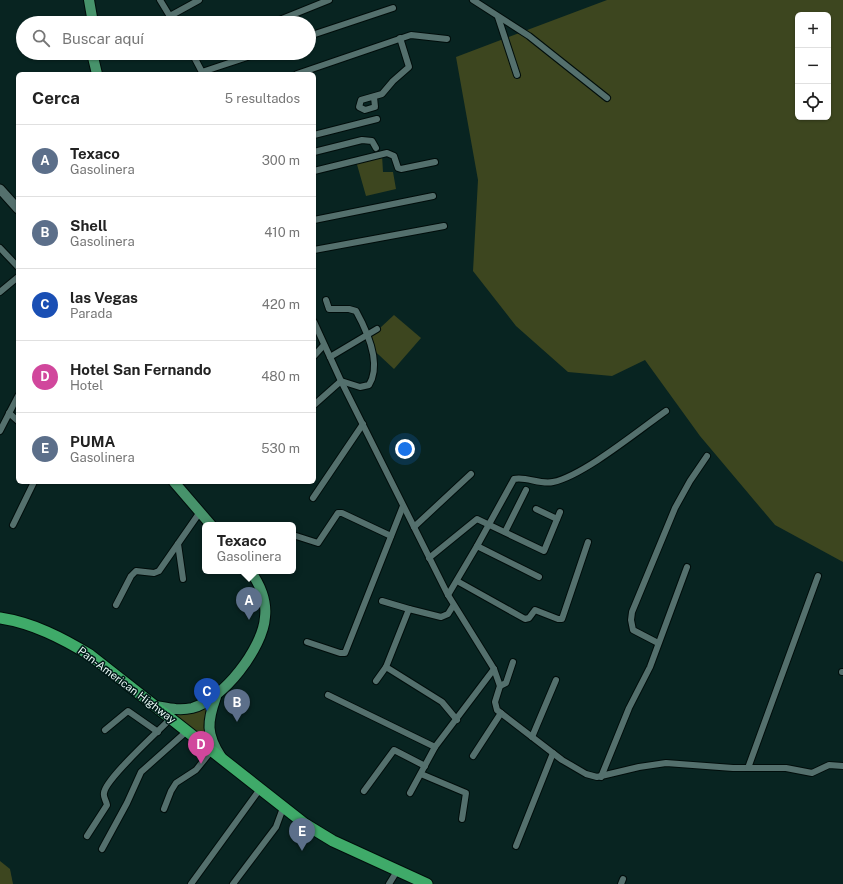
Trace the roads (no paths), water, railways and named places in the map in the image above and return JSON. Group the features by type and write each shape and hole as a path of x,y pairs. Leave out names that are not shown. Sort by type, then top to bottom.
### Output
{"highway":[{"name":"Pan-American Highway","path":"0,618 33,626 60,636 90,655 212,750 283,808 333,841 427,884"}],"main road":[{"path":"82,0 85,16"},
{"path":"89,0 92,16"},
{"path":"94,60 97,72"},
{"path":"100,60 103,72"},
{"path":"176,484 208,522"},
{"path":"185,484 216,522"},
{"path":"245,664 262,631 266,615 261,591 252,574"},
{"path":"156,706 172,709 194,708 216,697 252,658 267,634 271,621 270,598 260,574"},
{"path":"216,697 210,716 209,730 213,744 222,758"}],"street":[{"path":"160,0 170,16 199,0"},
{"path":"289,16 329,0"},
{"path":"473,0 529,36 607,98"},
{"path":"316,34 393,8"},
{"path":"498,17 517,75"},
{"path":"303,72 415,34 447,39"},
{"path":"374,97 382,94 393,80 409,66 400,38"},
{"path":"196,60 202,72"},
{"path":"206,72 239,60"},
{"path":"316,134 377,119"},
{"path":"316,152 362,140 372,141 376,148"},
{"path":"316,171 387,153 394,156 398,168 401,169 435,162"},
{"path":"0,189 16,207"},
{"path":"316,220 433,196"},
{"path":"316,250 444,226"},
{"path":"0,248 16,265"},
{"path":"0,292 16,279"},
{"path":"326,300 329,309 349,309 356,311 367,334 372,356 374,372 369,385 364,387 341,381"},
{"path":"316,327 341,381 448,595 494,669 500,686 495,702 497,710 553,753 586,774 601,777 639,767 666,763 748,768 786,768 812,773 829,765 843,766"},
{"path":"330,357 377,329"},
{"path":"316,354 324,345"},
{"path":"316,403 341,381"},
{"path":"0,431 16,400"},
{"path":"448,595 514,479 547,483 559,481 589,465 666,411"},
{"path":"9,413 16,419"},
{"path":"313,498 363,424"},
{"path":"658,643 633,630 630,620 632,612 675,508 690,481 707,456"},
{"path":"414,527 471,474"},
{"path":"13,525 33,484"},
{"path":"505,532 526,490"},
{"path":"307,642 340,653 345,653 403,506"},
{"path":"536,509 557,519"},
{"path":"116,605 131,576 136,571 154,573 159,571 200,512"},
{"path":"296,536 318,543 338,512 391,536"},
{"path":"429,558 475,519 544,551 560,512"},
{"path":"457,581 525,619 529,618 535,610 558,619 562,619 588,542"},
{"path":"178,544 184,579"},
{"path":"477,546 539,577"},
{"path":"601,777 629,708 650,668 687,567"},
{"path":"748,768 818,576"},
{"path":"382,601 441,617 448,614 454,606"},
{"path":"376,681 386,667 409,609"},
{"path":"500,686 506,683 513,662"},
{"path":"386,667 442,702 457,720"},
{"path":"410,793 436,747 494,669"},
{"path":"532,736 556,680"},
{"path":"328,695 436,747"},
{"path":"105,730 128,711 158,732"},
{"path":"473,756 501,713"},
{"path":"87,836 107,805 104,792 106,786 117,772 171,718"},
{"path":"102,849 127,803 141,772 187,731"},
{"path":"164,809 176,783 196,770 212,750"},
{"path":"364,792 394,750 425,766"},
{"path":"516,846 553,753"},
{"path":"421,774 466,793 462,819"},
{"path":"191,884 260,789"},
{"path":"233,884 276,827 283,808"},
{"path":"389,884 397,871"}],"place":[{"name":"Texaco","path":"249,620"},
{"name":"las Vegas","path":"207,711"},
{"name":"Shell","path":"237,722"},
{"name":"Hotel San Fernando","path":"201,764"},
{"name":"PUMA","path":"302,851"}]}
